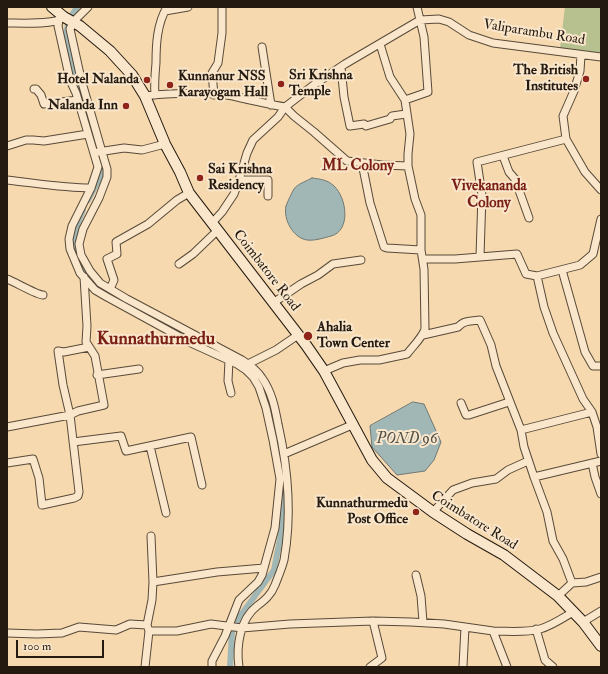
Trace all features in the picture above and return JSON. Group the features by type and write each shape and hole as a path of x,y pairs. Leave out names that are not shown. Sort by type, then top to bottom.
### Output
{"main road":[{"name":"Coimbatore Road","path":"52,7 62,19 80,26 110,51 150,95 165,144 189,193 274,302 324,372 372,460 387,478 433,512 467,534 504,554 558,596 583,622 601,646"}],"street":[{"path":"88,7 73,22 70,29 80,79 102,150 107,169 107,177 99,198 83,230 79,244 81,255 90,271 100,283 227,356 253,377 259,387 266,408 277,462 280,479 275,528 262,575 258,582 239,600 229,626 212,661 212,667"},
{"path":"188,7 166,9 159,28 154,76 150,95 232,96 285,107 347,161 408,166"},
{"path":"214,95 212,73 218,63 222,33 222,7"},
{"path":"405,100 428,92 424,37 417,7"},
{"name":"Valiparambu Road","path":"420,20 439,18 449,22 469,35 493,43 601,57"},
{"path":"7,23 62,19"},
{"path":"62,19 58,26 70,80 78,100 98,167 91,188 72,226 69,239 70,249 80,273 95,290 107,298 191,343 248,364 254,368 262,378 271,394 284,454 288,490 287,532 284,561 270,595 252,612 242,628 238,643 239,667"},
{"path":"180,264 193,254 215,227 222,212 234,194 245,158 254,140 278,117 285,107 341,67 420,20"},
{"path":"324,372 342,363 379,360 407,354 423,335 426,329 423,260 421,250 421,215 414,199 408,166 410,134 405,100 390,78 380,44"},
{"path":"262,47 271,105"},
{"path":"581,54 580,71 574,91 563,116 566,139 585,172 601,190"},
{"path":"341,67 344,97 350,126 364,124 366,126 390,119 392,116 406,114"},
{"path":"34,88 41,95 44,104 78,100"},
{"path":"7,146 26,140 44,141 88,134"},
{"path":"480,256 482,195 477,162 566,139"},
{"path":"94,153 102,150 124,148 142,150 165,144"},
{"path":"503,156 509,172 515,179 529,218"},
{"path":"362,163 373,215 384,247 421,250"},
{"path":"7,180 34,182 54,186 91,188"},
{"path":"239,180 268,180 268,196"},
{"path":"110,289 114,280 107,259 117,254 116,242 148,224 177,200 189,193"},
{"path":"423,260 517,254 526,274 537,276 580,265 593,254 601,219"},
{"path":"274,302 333,264 361,260"},
{"path":"562,270 585,352 594,366 601,366"},
{"path":"537,276 544,307 554,333 583,399 592,412 597,427 601,454"},
{"path":"7,427 70,415 78,411 104,405 94,356 86,342 87,326 84,278"},
{"path":"7,279 40,295 43,295"},
{"path":"423,335 458,327 469,321 480,320 491,345 496,366 521,430 528,461 547,512 553,540 563,558 572,583"},
{"path":"248,364 276,350 298,335"},
{"path":"7,463 33,459 39,478 42,505 78,496 79,492 70,415 63,385 58,351 64,352 89,347"},
{"path":"227,356 228,381 231,393"},
{"path":"98,375 139,369"},
{"path":"461,403 466,415 469,415 510,402"},
{"path":"521,430 592,412"},
{"path":"284,454 352,425"},
{"path":"73,442 121,436 126,451 191,437 202,485"},
{"path":"150,446 166,513"},
{"path":"433,512 453,490 468,484 496,479 508,470 528,461"},
{"path":"534,477 601,461"},
{"path":"592,463 601,494"},
{"path":"145,667 153,582 151,536"},
{"path":"153,582 217,572 264,568"},
{"path":"416,575 421,596 423,622"},
{"path":"558,596 572,583 586,582 601,577"},
{"path":"583,622 601,610"},
{"path":"7,633 62,633 79,627 116,630 130,624 148,628 177,631 211,624 242,628 290,624 373,621 423,622 493,631 516,632 536,630 559,621 573,612"},
{"path":"370,667 382,658 373,621"},
{"path":"463,666 465,627"},
{"path":"536,630 545,660 553,667"},
{"path":"493,631 507,667"}],"green space":[{"path":"565,7 601,7 601,53 560,48"}],"water":[{"path":"312,178 327,181 334,186 342,198 345,214 342,228 337,233 325,238 307,240 297,236 293,232 286,217 285,211 295,187"},
{"name":"POND 96","path":"413,402 424,404 441,442 434,460 425,471 397,475 372,447 370,426"}],"waterway":[{"path":"77,7 69,20 66,35 75,75 101,164 100,177 88,200"},
{"path":"83,210 74,241 77,256 88,277 103,291 152,316"},
{"path":"270,414 275,434"},
{"path":"235,623 274,570 280,539 283,511 282,483"},
{"path":"230,667 232,632"}],"place":[{"name":"The British Institutes","path":"586,79"},
{"name":"Hotel Nalanda","path":"147,80"},
{"name":"Sri Krishna Temple","path":"281,84"},
{"name":"Kunnanur NSS Karayogam Hall","path":"170,85"},
{"name":"Nalanda Inn","path":"126,106"},
{"name":"Sai Krishna Residency","path":"200,178"},
{"name":"Ahalia Town Center","path":"308,336"},
{"name":"Kunnathurmedu Post Office","path":"416,512"}],"district":[{"name":"ML Colony","path":"358,167"},
{"name":"Vivekananda Colony","path":"489,196"},
{"name":"Kunnathurmedu","path":"156,340"}]}
